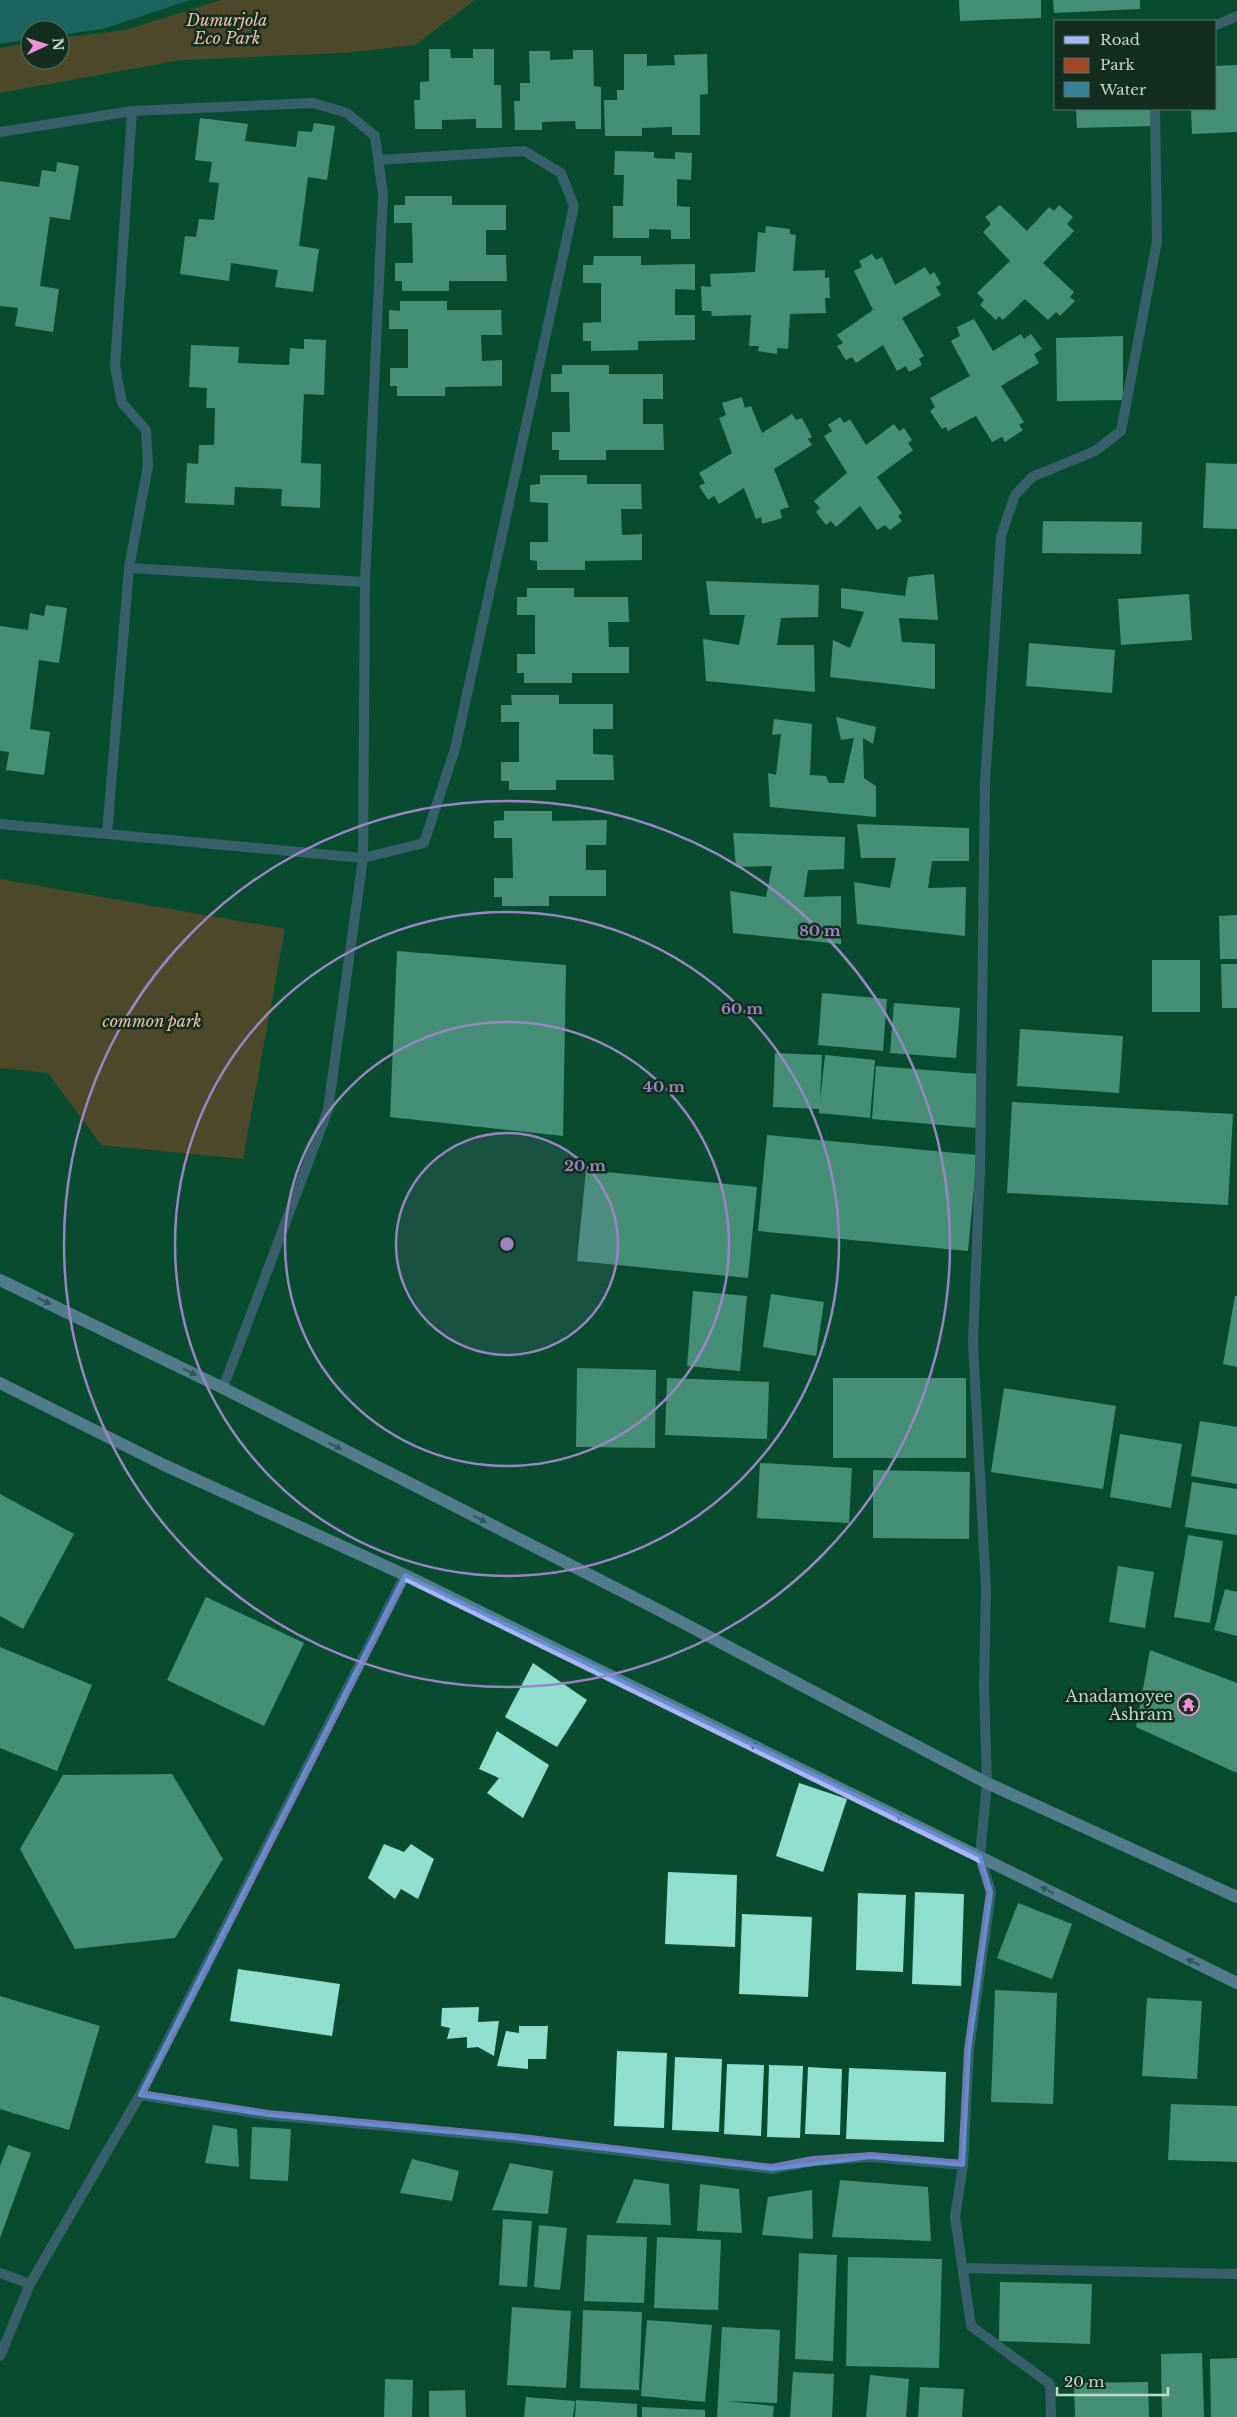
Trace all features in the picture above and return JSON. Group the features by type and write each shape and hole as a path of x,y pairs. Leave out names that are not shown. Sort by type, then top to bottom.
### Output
{"main road":[{"path":"0,1280 223,1388 653,1607 987,1783 1237,1898"},
{"path":"0,1383 164,1464 405,1575 1237,1983"}],"street":[{"path":"1217,25 1237,16"},
{"path":"0,132 132,111 313,103 347,114 375,136 383,196 365,582 363,858 328,1110 223,1388"},
{"path":"1051,2417 1050,2384 971,2326 955,2218 963,2166 969,2050 991,1892 980,1856 987,1783 984,1687 986,1590 973,1344 980,1169 985,782 1001,536 1015,495 1032,477 1095,451 1121,431 1157,241 1155,110"},
{"path":"108,834 129,568 148,466 146,430 122,403 115,366 132,111"},
{"path":"0,824 363,858 424,843 452,758 574,206 561,173 524,151 378,160"},
{"path":"129,568 365,582"},
{"path":"0,2356 30,2284 140,2095 405,1575"},
{"path":"140,2095 268,2115 523,2139 772,2168 813,2161 871,2156 963,2166"},
{"path":"963,2268 1237,2274"},
{"path":"0,2273 30,2284"}],"highlighted area":[{"path":"405,1575 980,1856 991,1892 969,2050 963,2165 871,2157 772,2169 513,2138 268,2115 140,2095"}],"green space":[{"name":"Dumurjola Eco Park","path":"221,0 475,0 415,45 344,53 181,60 0,93 0,48 20,45 20,70 70,70 70,37 126,30"},
{"name":"common park","path":"0,879 285,929 243,1159 101,1145 48,1073 0,1068"}],"water":[{"path":"0,0 190,0 103,29 70,34 70,20 20,20 20,41 0,44"}],"building":[{"path":"959,0 1041,0 1041,18 960,21"},
{"path":"1053,0 1140,0 1140,9 1054,13"},
{"path":"429,49 450,49 451,58 473,58 473,49 494,49 494,85 501,85 502,128 476,128 476,119 442,120 442,129 415,129 414,100 420,100 420,82 429,81"},
{"path":"573,50 593,50 594,86 601,87 601,129 576,129 575,121 542,122 542,130 515,130 514,101 520,101 520,83 530,83 529,51 550,51 550,60 573,59"},
{"path":"624,54 647,54 647,66 675,65 674,55 707,54 708,94 700,95 700,135 672,135 672,127 642,128 642,136 605,136 604,100 617,100 617,90 624,90"},
{"path":"1237,65 1237,132 1192,134 1191,110 1217,110 1217,66"},
{"path":"1076,110 1152,110 1153,126 1077,128"},
{"path":"200,118 248,124 245,141 296,147 298,131 312,132 314,123 335,126 327,180 308,177 299,246 319,249 313,292 275,287 278,270 231,263 229,281 180,274 185,236 196,237 199,219 214,220 219,183 209,182 212,162 195,160"},
{"path":"615,151 654,152 654,158 675,159 675,152 692,153 691,180 677,179 677,206 690,207 690,239 671,239 671,230 649,229 649,238 613,238 613,206 623,206 624,175 614,175"},
{"path":"57,162 79,166 70,220 50,217 40,286 59,289 53,332 15,326 18,308 0,306 0,181 39,187 42,170 56,172"},
{"path":"405,196 452,196 452,205 506,205 506,230 486,230 486,255 506,255 507,281 449,281 449,291 402,291 402,281 395,281 395,263 413,263 412,223 394,223 394,205 405,205"},
{"path":"1000,205 1027,231 1049,207 1054,211 1059,205 1073,217 1067,224 1074,231 1043,263 1074,292 1070,297 1075,301 1060,316 1056,312 1048,320 1025,299 1003,320 999,316 996,320 980,305 984,300 977,293 1010,261 983,232 991,224 985,217"},
{"path":"766,226 790,229 790,234 796,235 793,271 825,270 825,278 829,277 830,298 825,298 826,313 790,314 788,349 777,348 777,354 758,351 759,346 749,346 751,315 712,316 711,311 702,311 701,286 711,287 710,274 755,272 758,232 765,233"},
{"path":"872,254 876,260 882,257 895,285 925,267 930,275 934,272 941,284 936,287 941,295 902,318 924,356 919,359 922,365 909,372 906,366 897,371 883,345 856,363 852,357 846,360 837,346 843,343 837,335 873,310 854,271 862,267 859,261"},
{"path":"594,256 641,256 641,265 695,264 695,290 675,289 675,315 695,315 695,340 638,341 638,350 591,351 591,341 583,341 583,323 601,322 601,283 583,283 583,265 593,265"},
{"path":"400,301 447,301 447,310 501,310 502,335 481,335 482,361 502,360 502,386 445,387 445,396 397,396 397,386 390,386 390,368 408,368 408,329 389,329 389,310 400,311"},
{"path":"974,319 993,351 1021,334 1024,339 1031,334 1042,349 1034,354 1039,363 1001,386 1024,422 1019,425 1023,430 1005,442 1002,437 992,442 976,416 948,431 946,427 942,429 930,411 935,407 930,398 970,376 951,341 960,336 957,327"},
{"path":"1123,336 1123,400 1057,401 1056,338"},
{"path":"304,339 326,340 324,395 304,394 301,463 321,464 320,508 281,506 282,489 235,487 234,505 185,503 187,463 198,464 199,445 214,445 215,408 206,408 207,388 189,387 191,345 239,347 238,363 289,365 290,348 304,349"},
{"path":"562,365 609,365 609,374 663,374 663,399 643,399 643,424 663,424 664,450 606,450 606,460 559,460 559,450 552,450 552,432 570,432 569,392 551,392 551,374 562,374"},
{"path":"742,397 745,408 751,406 762,433 792,414 796,420 802,418 812,437 808,439 812,445 774,469 789,507 780,510 782,518 762,524 761,517 756,519 744,488 719,504 714,496 708,500 699,486 705,483 699,473 732,453 719,418 726,415 722,403"},
{"path":"840,417 844,423 850,419 866,445 894,424 899,431 904,428 912,440 908,443 913,450 877,477 902,513 898,516 902,521 890,530 885,525 877,530 860,506 836,527 831,521 826,525 816,512 820,508 814,501 847,473 824,436 832,431 828,425"},
{"path":"1206,463 1237,464 1237,529 1203,528"},
{"path":"540,475 587,475 587,484 641,484 642,509 621,509 622,535 642,534 642,560 585,561 585,570 537,570 537,561 530,560 530,542 548,542 548,503 530,502 530,485 540,484"},
{"path":"1043,521 1142,522 1141,554 1042,553"},
{"path":"934,574 938,620 899,618 902,642 935,644 935,689 830,677 833,640 850,648 864,612 841,608 841,588 905,596 908,577"},
{"path":"706,581 819,585 818,617 781,618 777,645 814,645 815,692 706,681 703,639 739,645 745,615 710,615"},
{"path":"527,588 574,588 574,597 628,597 629,622 608,622 609,647 629,647 629,673 572,673 572,683 524,683 524,673 517,673 517,654 535,654 535,615 517,615 517,597 527,597"},
{"path":"1189,594 1192,640 1121,645 1118,599"},
{"path":"46,605 67,608 59,663 39,660 30,729 50,732 44,775 6,770 9,752 0,751 0,626 28,630 30,613 44,616"},
{"path":"1029,643 1115,650 1112,693 1026,686"},
{"path":"511,695 559,695 559,704 613,704 613,729 593,729 593,754 613,755 614,780 556,780 556,790 509,790 509,781 501,781 501,762 519,762 519,722 501,722 501,705 512,705"},
{"path":"836,717 876,727 873,744 863,738 864,778 876,786 876,817 770,807 768,773 776,775 781,734 772,735 774,719 812,724 810,775 826,776 829,783 844,783 854,738 841,740"},
{"path":"504,811 552,811 552,821 607,820 606,845 586,845 586,870 606,870 606,896 549,896 549,906 502,906 502,897 494,897 494,878 513,878 512,838 494,838 494,821 504,820"},
{"path":"857,824 969,828 969,861 932,861 928,888 966,887 965,936 857,924 854,882 890,888 896,858 861,858"},
{"path":"733,833 845,837 844,869 808,870 804,897 841,896 841,944 733,933 730,891 766,897 772,866 736,867"},
{"path":"1237,915 1237,959 1220,959 1219,916"},
{"path":"397,951 566,965 563,1136 390,1117"},
{"path":"1152,960 1200,960 1200,1012 1152,1012"},
{"path":"1221,964 1237,964 1237,1008 1222,1008"},
{"path":"822,993 887,999 883,1051 818,1045"},
{"path":"894,1003 960,1008 956,1058 890,1053"},
{"path":"1020,1029 1123,1036 1119,1093 1017,1086"},
{"path":"775,1053 822,1055 820,1101 825,1055 875,1060 870,1118 819,1113 819,1109 773,1107"},
{"path":"876,1066 979,1074 976,1128 872,1119"},
{"path":"1012,1102 1233,1114 1228,1205 1007,1193"},
{"path":"767,1135 977,1155 968,1251 758,1231"},
{"path":"586,1170 757,1187 748,1278 577,1261"},
{"path":"693,1291 747,1296 740,1371 687,1366"},
{"path":"771,1294 824,1302 816,1356 763,1347"},
{"path":"1235,1296 1237,1296 1237,1367 1223,1364"},
{"path":"577,1368 656,1370 655,1448 576,1447"},
{"path":"667,1378 769,1382 767,1439 665,1435"},
{"path":"833,1378 966,1378 966,1458 833,1458"},
{"path":"1004,1388 1116,1406 1103,1489 991,1472"},
{"path":"1200,1421 1237,1427 1237,1484 1191,1476"},
{"path":"1120,1434 1182,1444 1171,1508 1110,1497"},
{"path":"760,1463 852,1468 849,1523 757,1518"},
{"path":"873,1470 970,1472 969,1539 873,1538"},
{"path":"1192,1482 1237,1489 1237,1535 1185,1527"},
{"path":"0,1494 74,1534 23,1629 0,1616"},
{"path":"1188,1535 1223,1541 1210,1623 1174,1617"},
{"path":"1118,1566 1154,1572 1145,1628 1109,1622"},
{"path":"1225,1589 1237,1592 1237,1636 1214,1630"},
{"path":"206,1597 304,1643 264,1726 167,1680"},
{"path":"0,1647 92,1685 57,1771 0,1748"},
{"name":"Anadamoyee Ashram","path":"1150,1650 1237,1683 1237,1773 1136,1727"},
{"path":"533,1663 587,1700 557,1747 505,1717"},
{"path":"497,1731 549,1765 523,1818 487,1793 499,1778 479,1769"},
{"path":"172,1774 223,1859 175,1938 75,1949 20,1849 63,1775"},
{"path":"799,1783 847,1799 823,1872 776,1856"},
{"path":"384,1844 404,1852 411,1844 434,1859 418,1899 401,1889 395,1899 368,1878"},
{"path":"668,1872 737,1875 735,1947 665,1944"},
{"path":"915,1892 964,1894 961,1986 912,1984"},
{"path":"858,1893 906,1895 903,1972 856,1970"},
{"path":"1018,1903 1072,1924 1052,1979 997,1958"},
{"path":"742,1914 812,1917 808,1997 739,1994"},
{"path":"238,1969 340,1984 332,2036 230,2021"},
{"path":"995,1990 1057,1993 1053,2104 991,2102"},
{"path":"0,1996 100,2026 69,2130 0,2109"},
{"path":"1147,1998 1202,2001 1197,2079 1142,2076"},
{"path":"479,2007 478,2022 499,2021 494,2056 478,2047 467,2048 467,2037 447,2039 450,2028 441,2026 442,2008"},
{"path":"519,2026 548,2026 546,2059 528,2059 528,2069 497,2066 506,2031 519,2033"},
{"path":"617,2051 667,2053 664,2128 614,2126"},
{"path":"675,2057 722,2059 719,2132 672,2130"},
{"path":"727,2064 764,2065 761,2136 724,2134"},
{"path":"769,2065 803,2066 800,2138 767,2137"},
{"path":"808,2067 842,2069 840,2135 805,2134"},
{"path":"849,2068 946,2072 944,2142 846,2139"},
{"path":"1171,2104 1237,2106 1237,2162 1168,2160"},
{"path":"213,2125 237,2129 239,2167 205,2163"},
{"path":"252,2127 291,2129 288,2181 250,2179"},
{"path":"8,2145 31,2153 0,2238 0,2166"},
{"path":"412,2159 459,2171 452,2201 400,2193"},
{"path":"510,2163 553,2171 548,2214 492,2210"},
{"path":"634,2179 669,2184 671,2225 616,2223"},
{"path":"840,2180 928,2187 931,2241 832,2237"},
{"path":"700,2184 739,2189 742,2233 697,2231"},
{"path":"812,2190 813,2239 762,2235 768,2197"},
{"path":"503,2219 532,2221 527,2287 499,2285"},
{"path":"539,2225 567,2228 560,2290 534,2287"},
{"path":"587,2235 647,2237 644,2303 584,2301"},
{"path":"657,2237 721,2240 718,2310 654,2308"},
{"path":"799,2253 837,2255 833,2361 795,2359"},
{"path":"848,2257 942,2259 939,2368 846,2366"},
{"path":"1000,2282 1092,2284 1090,2344 999,2341"},
{"path":"512,2307 571,2311 566,2388 507,2385"},
{"path":"583,2310 642,2312 639,2390 580,2388"},
{"path":"647,2320 712,2325 705,2402 641,2396"},
{"path":"722,2327 780,2330 777,2403 727,2401 774,2406 773,2417 717,2417"},
{"path":"1202,2353 1204,2417 1162,2417 1161,2354"},
{"path":"1237,2358 1237,2417 1211,2417 1210,2359"},
{"path":"793,2372 834,2374 832,2417 790,2417"},
{"path":"870,2375 909,2379 906,2417 866,2417"},
{"path":"385,2379 413,2380 412,2417 384,2417"},
{"path":"1148,2382 1149,2417 1075,2417 1074,2383"},
{"path":"920,2387 964,2389 962,2417 918,2417"},
{"path":"465,2390 466,2417 429,2417 429,2391"},
{"path":"526,2397 575,2401 573,2417 524,2417"},
{"path":"576,2400 637,2404 637,2417 575,2417"},
{"path":"642,2407 705,2410 705,2417 642,2417"}],"place":[{"name":"Anadamoyee Ashram","path":"1189,1705"}]}
